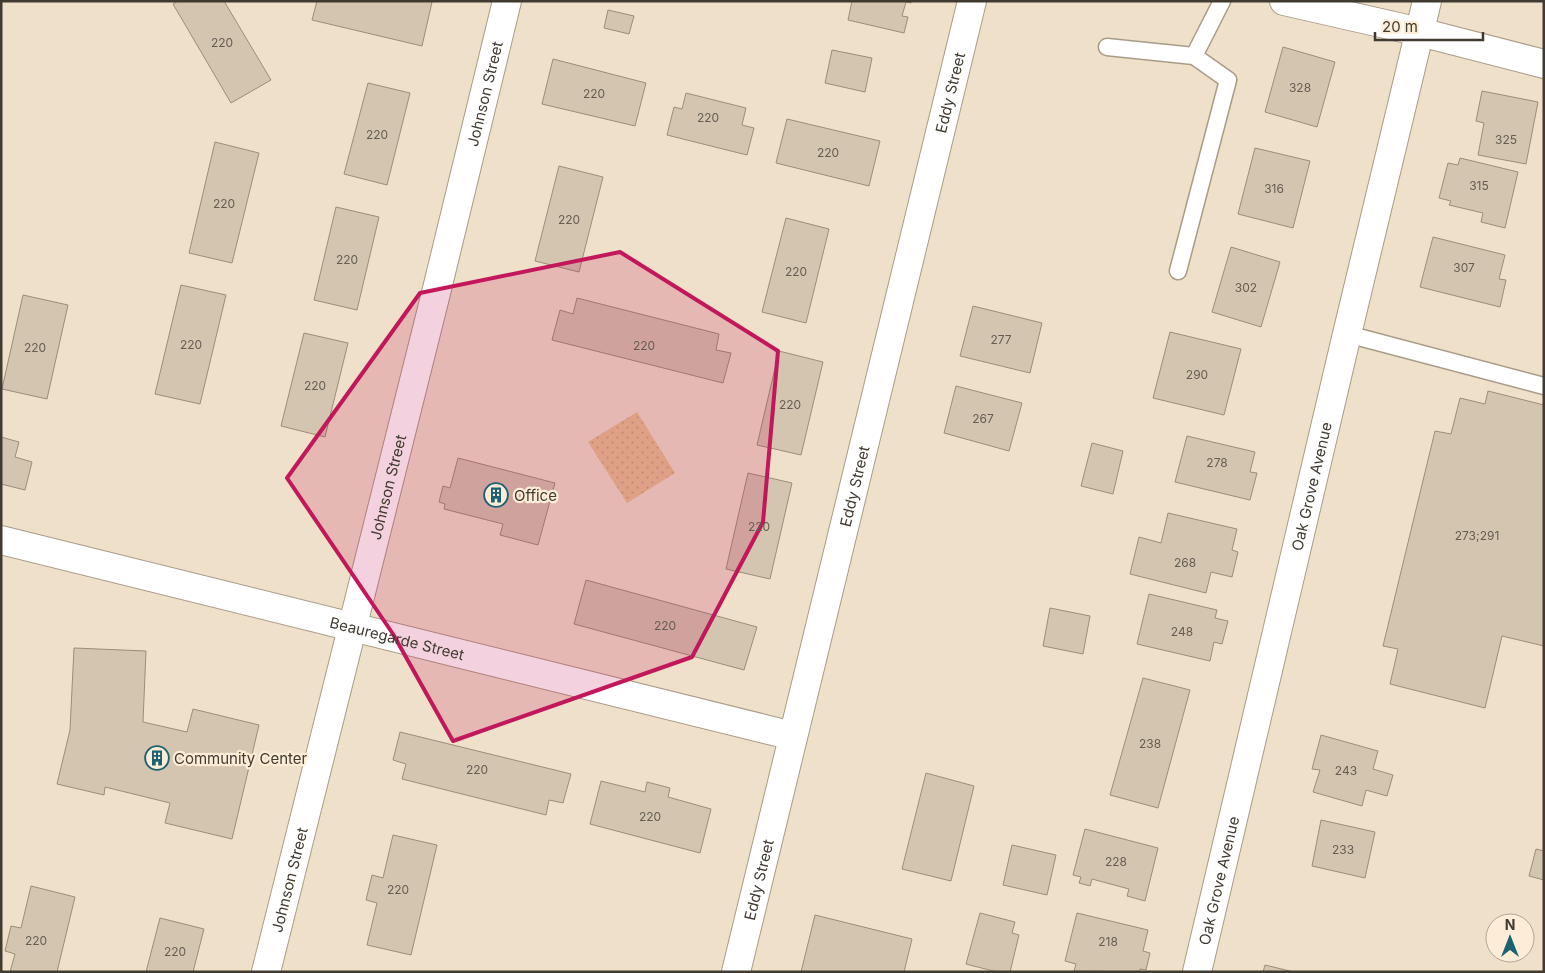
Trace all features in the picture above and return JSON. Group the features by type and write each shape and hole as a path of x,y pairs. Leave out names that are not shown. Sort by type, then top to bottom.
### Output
{"street":[{"name":"Johnson Street","path":"266,972 507,1"},
{"name":"Eddy Street","path":"736,972 972,1"},
{"path":"1284,1 1420,32 1544,64"},
{"name":"Oak Grove Avenue","path":"1197,972 1427,1"},
{"name":"Beauregarde Street","path":"1,540 793,736"}],"lane":[{"path":"1194,56 1222,1"},
{"path":"1107,47 1194,56 1228,80 1178,271"},
{"path":"1347,334 1544,386"}],"highlighted area":[{"path":"620,252 778,351 763,522 692,657 453,741 393,634 287,478 420,293"}],"shaded area":[{"path":"637,412 675,473 627,503 588,442"}],"building":[{"path":"178,1 224,1 271,80 231,103 173,4"},
{"path":"317,1 432,2 422,46 312,20"},
{"path":"852,1 911,1 911,3 906,2 902,16 908,17 904,33 848,20"},
{"path":"608,10 634,16 629,34 604,28"},
{"path":"1283,47 1335,62 1317,127 1265,112"},
{"path":"832,50 872,58 865,92 825,83"},
{"path":"553,59 646,83 635,126 542,104"},
{"path":"368,83 410,93 387,185 344,174"},
{"path":"1482,91 1538,102 1526,164 1478,155 1484,123 1476,121"},
{"path":"686,93 746,108 742,125 754,128 747,155 667,135 674,107 682,109"},
{"path":"787,119 880,141 869,186 776,163"},
{"path":"215,142 259,153 232,263 189,253"},
{"path":"1255,148 1310,161 1293,228 1238,214"},
{"path":"1460,158 1518,172 1505,228 1481,222 1483,213 1449,205 1451,201 1439,198 1448,163 1458,165"},
{"path":"559,166 603,177 579,272 535,261"},
{"path":"336,207 379,217 357,310 314,300"},
{"path":"786,218 829,229 806,323 762,312"},
{"path":"1433,237 1505,255 1499,279 1506,280 1500,307 1420,287"},
{"path":"1231,247 1280,262 1261,327 1212,312"},
{"path":"181,285 226,295 200,404 155,394"},
{"path":"23,295 68,305 47,399 2,389"},
{"path":"577,298 719,334 716,350 731,353 723,383 552,340 560,310 573,314"},
{"path":"973,306 1042,323 1030,373 960,356"},
{"path":"1170,332 1241,349 1224,415 1153,398"},
{"path":"304,333 348,343 325,437 281,426"},
{"path":"779,351 823,362 801,455 757,445"},
{"path":"956,386 1022,403 1009,451 944,433"},
{"path":"1488,391 1544,405 1544,646 1502,636 1485,708 1390,684 1398,649 1383,646 1435,431 1451,434 1460,398 1485,404"},
{"path":"1187,436 1255,452 1250,472 1257,473 1250,500 1175,482"},
{"path":"1,437 19,442 15,457 32,462 25,490 1,484"},
{"path":"1092,443 1123,451 1113,494 1081,486"},
{"name":"Office","path":"458,458 555,483 538,545 500,535 503,524 444,509 445,504 439,502 443,486 450,488"},
{"path":"748,473 792,483 770,579 726,569"},
{"path":"1168,513 1237,529 1232,550 1238,552 1232,577 1211,572 1206,593 1130,574 1139,537 1161,543"},
{"path":"586,580 757,627 744,670 574,624"},
{"path":"1149,594 1217,610 1215,618 1228,621 1222,644 1214,642 1210,661 1137,644"},
{"path":"1050,608 1090,616 1083,654 1043,646"},
{"name":"Community Center","path":"74,648 146,651 143,722 187,732 193,709 259,725 232,839 165,823 170,803 105,787 104,795 57,784 70,730"},
{"path":"1143,678 1190,690 1158,808 1110,795"},
{"path":"400,732 571,774 563,803 549,800 546,815 402,779 406,764 393,760"},
{"path":"1321,735 1378,751 1373,769 1393,775 1387,796 1366,790 1362,806 1313,792 1320,770 1312,769"},
{"path":"926,773 974,786 951,881 902,869"},
{"path":"601,781 645,792 647,782 670,788 668,797 711,809 700,853 590,824"},
{"path":"1321,820 1375,832 1365,878 1312,866"},
{"path":"1085,829 1158,848 1145,901 1127,896 1129,889 1092,879 1090,886 1079,883 1081,877 1073,875"},
{"path":"393,835 437,845 411,955 367,945 377,903 366,900 372,875 383,878"},
{"path":"1012,845 1056,855 1047,895 1003,885"},
{"path":"1536,849 1544,851 1544,880 1529,876"},
{"path":"31,886 75,897 57,972 10,972 15,954 5,951 11,926 21,928"},
{"path":"980,913 1015,922 1012,933 1019,935 1010,972 997,972 966,964"},
{"path":"1077,913 1148,930 1143,951 1150,953 1146,970 1140,969 1140,972 1074,971 1076,964 1065,961"},
{"path":"815,915 912,939 904,972 801,972"},
{"path":"160,918 204,929 193,972 146,972"},
{"path":"1265,965 1294,972 1263,972"}],"place":[{"name":"Office","path":"496,495"},
{"name":"Community Center","path":"157,758"}]}
